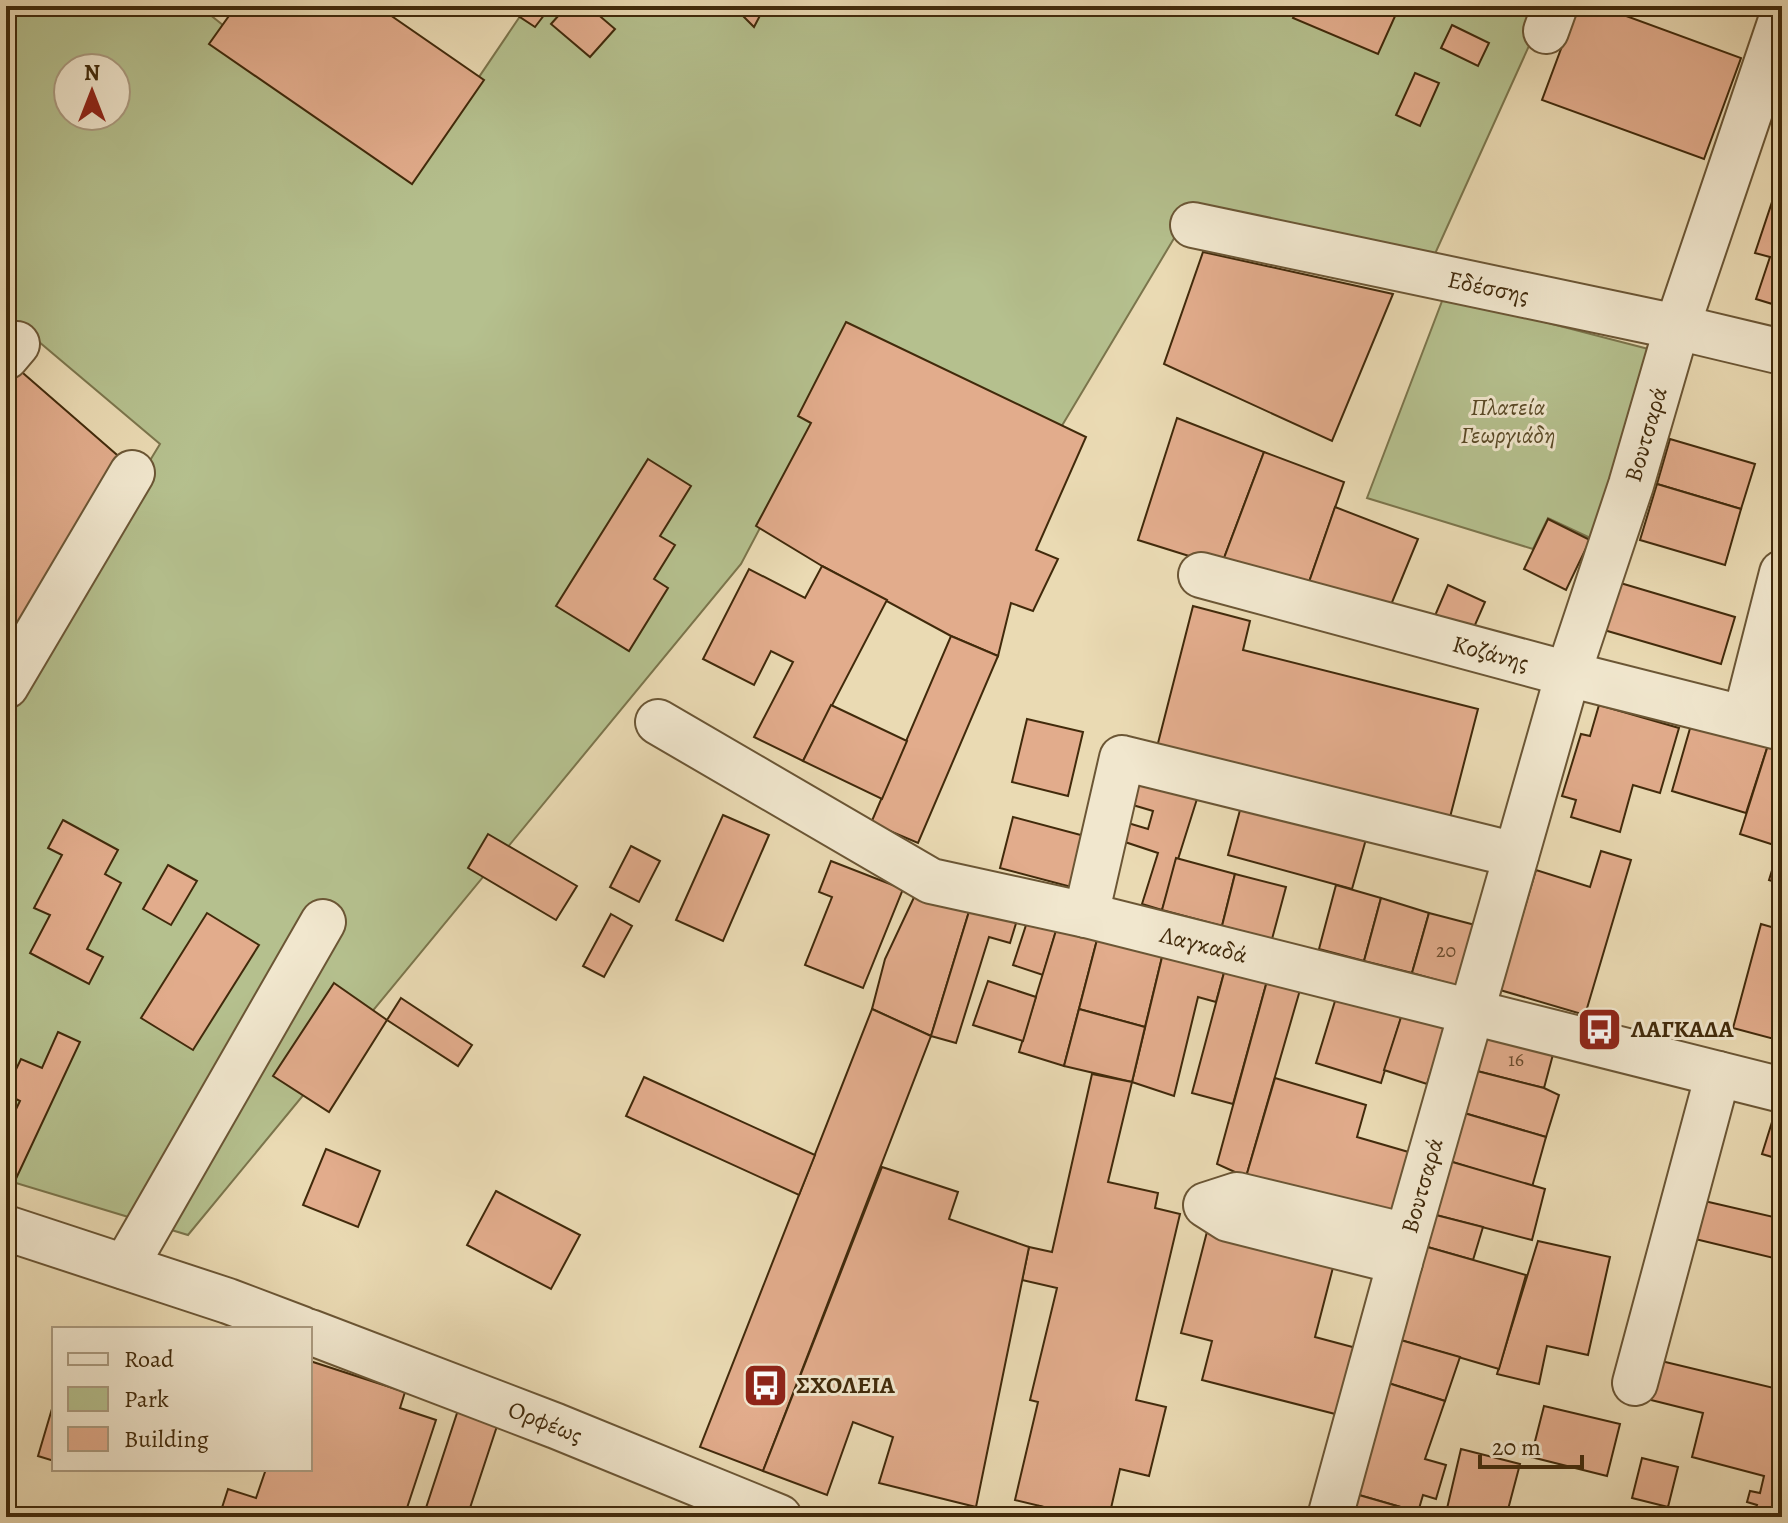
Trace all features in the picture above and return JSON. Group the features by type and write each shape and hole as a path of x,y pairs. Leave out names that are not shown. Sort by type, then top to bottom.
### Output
{"street":[{"name":"Βουτσαρά","path":"1330,1517 1403,1249 1568,674 1631,485 1677,327 1782,17"},
{"name":"Εδέσσης","path":"1193,225 1782,352"},
{"path":"6,686 132,473"},
{"path":"1764,723 1782,573"},
{"name":"Κοζάνης","path":"1201,575 1568,674 1764,723"},
{"name":"Λαγκαδά","path":"658,722 931,881 1086,915 1782,1090"},
{"path":"1086,915 1122,758 1516,855"},
{"path":"125,1267 323,922"},
{"path":"1635,1383 1718,1074"},
{"path":"6,1228 228,1301 297,1327"},
{"name":"Ορφέως","path":"312,1333 556,1426 779,1517"}],"green space":[{"path":"6,6 199,6 412,176 527,6 1547,6 1434,256 1185,220 1048,449 850,357 741,564 188,1235 6,1180 6,697 160,444 6,314"},
{"name":"Πλατεία Γεωργιάδη","path":"1444,296 1660,352 1601,543 1548,518 1533,549 1367,498"}],"building":[{"path":"236,6 377,6 484,80 412,184 209,44"},
{"path":"503,6 551,6 535,27"},
{"path":"567,6 588,6 615,29 590,57 551,24"},
{"path":"733,6 765,6 754,27"},
{"path":"1299,6 1377,6 1396,14 1378,54 1293,18"},
{"path":"1577,6 1599,6 1741,58 1704,159 1542,100"},
{"path":"1452,25 1489,43 1478,66 1441,48"},
{"path":"1415,73 1439,83 1420,126 1396,115"},
{"path":"1782,172 1782,307 1756,299 1770,257 1755,253"},
{"path":"1203,252 1393,294 1332,441 1164,364"},
{"path":"846,322 1086,437 1036,550 1058,559 1033,611 1011,603 998,656 951,636 822,566 756,526 811,423 798,416"},
{"path":"16,367 124,461 16,627 6,620 6,379"},
{"path":"1177,418 1264,452 1221,566 1138,540"},
{"path":"1670,439 1755,464 1741,509 1657,484"},
{"path":"1264,452 1344,482 1308,585 1221,566"},
{"path":"648,459 691,486 660,536 675,545 654,579 668,588 629,651 556,606"},
{"path":"1657,484 1741,509 1725,565 1640,540"},
{"path":"1335,507 1418,539 1386,617 1308,585"},
{"path":"1548,519 1590,540 1566,590 1524,569"},
{"path":"822,566 887,600 803,761 754,737 793,662 771,651 754,685 703,659 749,569 805,598"},
{"path":"1617,582 1735,617 1721,664 1604,630"},
{"path":"1448,585 1485,602 1468,641 1431,625"},
{"path":"1193,606 1250,621 1243,650 1478,709 1449,821 1157,747"},
{"path":"951,636 998,656 918,843 871,823"},
{"path":"831,705 907,741 882,799 803,761"},
{"path":"1599,705 1679,728 1660,793 1633,785 1620,832 1571,817 1576,800 1562,796 1581,734 1590,736"},
{"path":"1693,718 1769,742 1746,813 1672,791"},
{"path":"1027,719 1083,732 1068,796 1012,782"},
{"path":"1769,742 1782,745 1782,819 1774,845 1740,834"},
{"path":"1134,779 1197,799 1162,910 1142,904 1158,853 1122,841 1128,823 1148,829 1153,811 1126,803"},
{"path":"1243,799 1368,832 1352,889 1228,855"},
{"path":"723,815 769,835 723,941 676,920"},
{"path":"1013,817 1092,838 1079,889 1000,868"},
{"path":"63,820 118,850 105,874 121,883 87,949 103,957 89,984 30,953 50,915 34,908 62,855 48,848"},
{"path":"488,834 577,886 556,920 468,868"},
{"path":"631,846 660,861 639,902 610,887"},
{"path":"1601,851 1631,860 1585,1015 1500,990 1536,870 1590,887"},
{"path":"1778,851 1782,852 1782,884 1769,880"},
{"path":"1176,858 1235,874 1222,926 1162,910"},
{"path":"831,861 903,889 863,988 805,965 832,897 819,892"},
{"path":"168,865 197,881 171,925 143,909"},
{"path":"1235,874 1286,887 1272,939 1222,926"},
{"path":"1336,885 1381,898 1364,961 1319,949"},
{"path":"917,891 971,905 931,1036 872,1009 885,959"},
{"path":"1381,898 1429,913 1412,973 1364,961"},
{"path":"971,905 1017,920 1010,943 989,937 956,1043 931,1036"},
{"path":"207,913 259,945 193,1050 141,1018"},
{"path":"1429,913 1479,926 1462,987 1412,973"},
{"path":"611,914 632,926 604,977 583,966"},
{"path":"1029,916 1058,924 1043,975 1013,965"},
{"path":"1058,924 1098,936 1064,1066 1019,1052"},
{"path":"1761,924 1782,930 1782,1041 1733,1028"},
{"path":"1098,936 1163,953 1145,1027 1079,1009"},
{"path":"1163,953 1225,969 1216,1002 1198,997 1174,1096 1132,1082"},
{"path":"1225,969 1267,981 1233,1104 1192,1093"},
{"path":"988,981 1036,997 1023,1041 973,1025"},
{"path":"1267,981 1300,990 1246,1177 1217,1164"},
{"path":"334,983 387,1020 329,1112 273,1076"},
{"path":"1339,988 1404,1008 1381,1083 1316,1063"},
{"path":"401,998 472,1045 458,1066 387,1020"},
{"path":"1404,1008 1447,1022 1427,1084 1384,1070"},
{"path":"872,1009 931,1036 763,1471 700,1447"},
{"path":"1079,1009 1145,1027 1132,1082 1064,1066"},
{"path":"1488,1029 1555,1047 1544,1088 1477,1071"},
{"path":"58,1032 80,1042 6,1200 6,1130 20,1101 6,1094 6,1090 21,1059 42,1068"},
{"path":"1477,1071 1544,1088 1559,1095 1546,1137 1464,1113"},
{"path":"1092,1074 1132,1082 1108,1182 1158,1193 1155,1208 1180,1214 1136,1400 1166,1407 1149,1476 1120,1469 1109,1517 1086,1517 1015,1500 1038,1402 1030,1400 1057,1288 1022,1280 1029,1247 1052,1252"},
{"path":"644,1077 815,1155 799,1195 626,1116"},
{"path":"1275,1078 1366,1105 1357,1137 1412,1153 1393,1219 1246,1177"},
{"path":"1464,1113 1546,1137 1532,1187 1449,1161"},
{"path":"1772,1122 1782,1125 1782,1160 1762,1154"},
{"path":"326,1149 380,1171 358,1227 303,1205"},
{"path":"1449,1161 1545,1189 1532,1240 1432,1214"},
{"path":"882,1167 958,1192 949,1219 1029,1247 976,1507 879,1483 893,1437 853,1422 827,1495 763,1471"},
{"path":"496,1191 580,1235 551,1289 467,1245"},
{"path":"1700,1200 1782,1219 1782,1260 1691,1238"},
{"path":"1432,1214 1483,1227 1473,1260 1424,1246"},
{"path":"1210,1220 1337,1252 1315,1337 1360,1349 1343,1416 1202,1380 1212,1341 1181,1333"},
{"path":"1538,1241 1610,1257 1588,1355 1547,1346 1539,1384 1497,1374"},
{"path":"1424,1246 1526,1275 1499,1369 1397,1339"},
{"path":"1397,1339 1460,1357 1445,1401 1385,1382"},
{"path":"1657,1360 1782,1390 1782,1517 1753,1517 1757,1505 1747,1502 1750,1491 1760,1493 1764,1476 1692,1457 1703,1413 1647,1399"},
{"path":"312,1362 405,1392 400,1408 436,1420 404,1517 219,1517 228,1489 256,1498 265,1471 312,1471"},
{"path":"1385,1382 1445,1401 1425,1459 1446,1465 1436,1499 1423,1495 1418,1512 1352,1493"},
{"path":"460,1404 500,1417 467,1517 423,1517"},
{"path":"1544,1406 1620,1424 1607,1476 1531,1457"},
{"path":"52,1409 52,1460 38,1456"},
{"path":"1461,1449 1520,1464 1506,1517 1445,1517"},
{"path":"1642,1458 1678,1467 1668,1507 1632,1498"},
{"path":"1352,1493 1418,1512 1445,1517 1346,1517"},
{"path":"1039,1506 1075,1515 1036,1517"}],"place":[{"name":"ΛΑΓΚΑΔΑ","path":"1600,1029"},
{"name":"ΣΧΟΛΕΙΑ","path":"765,1385"}]}
